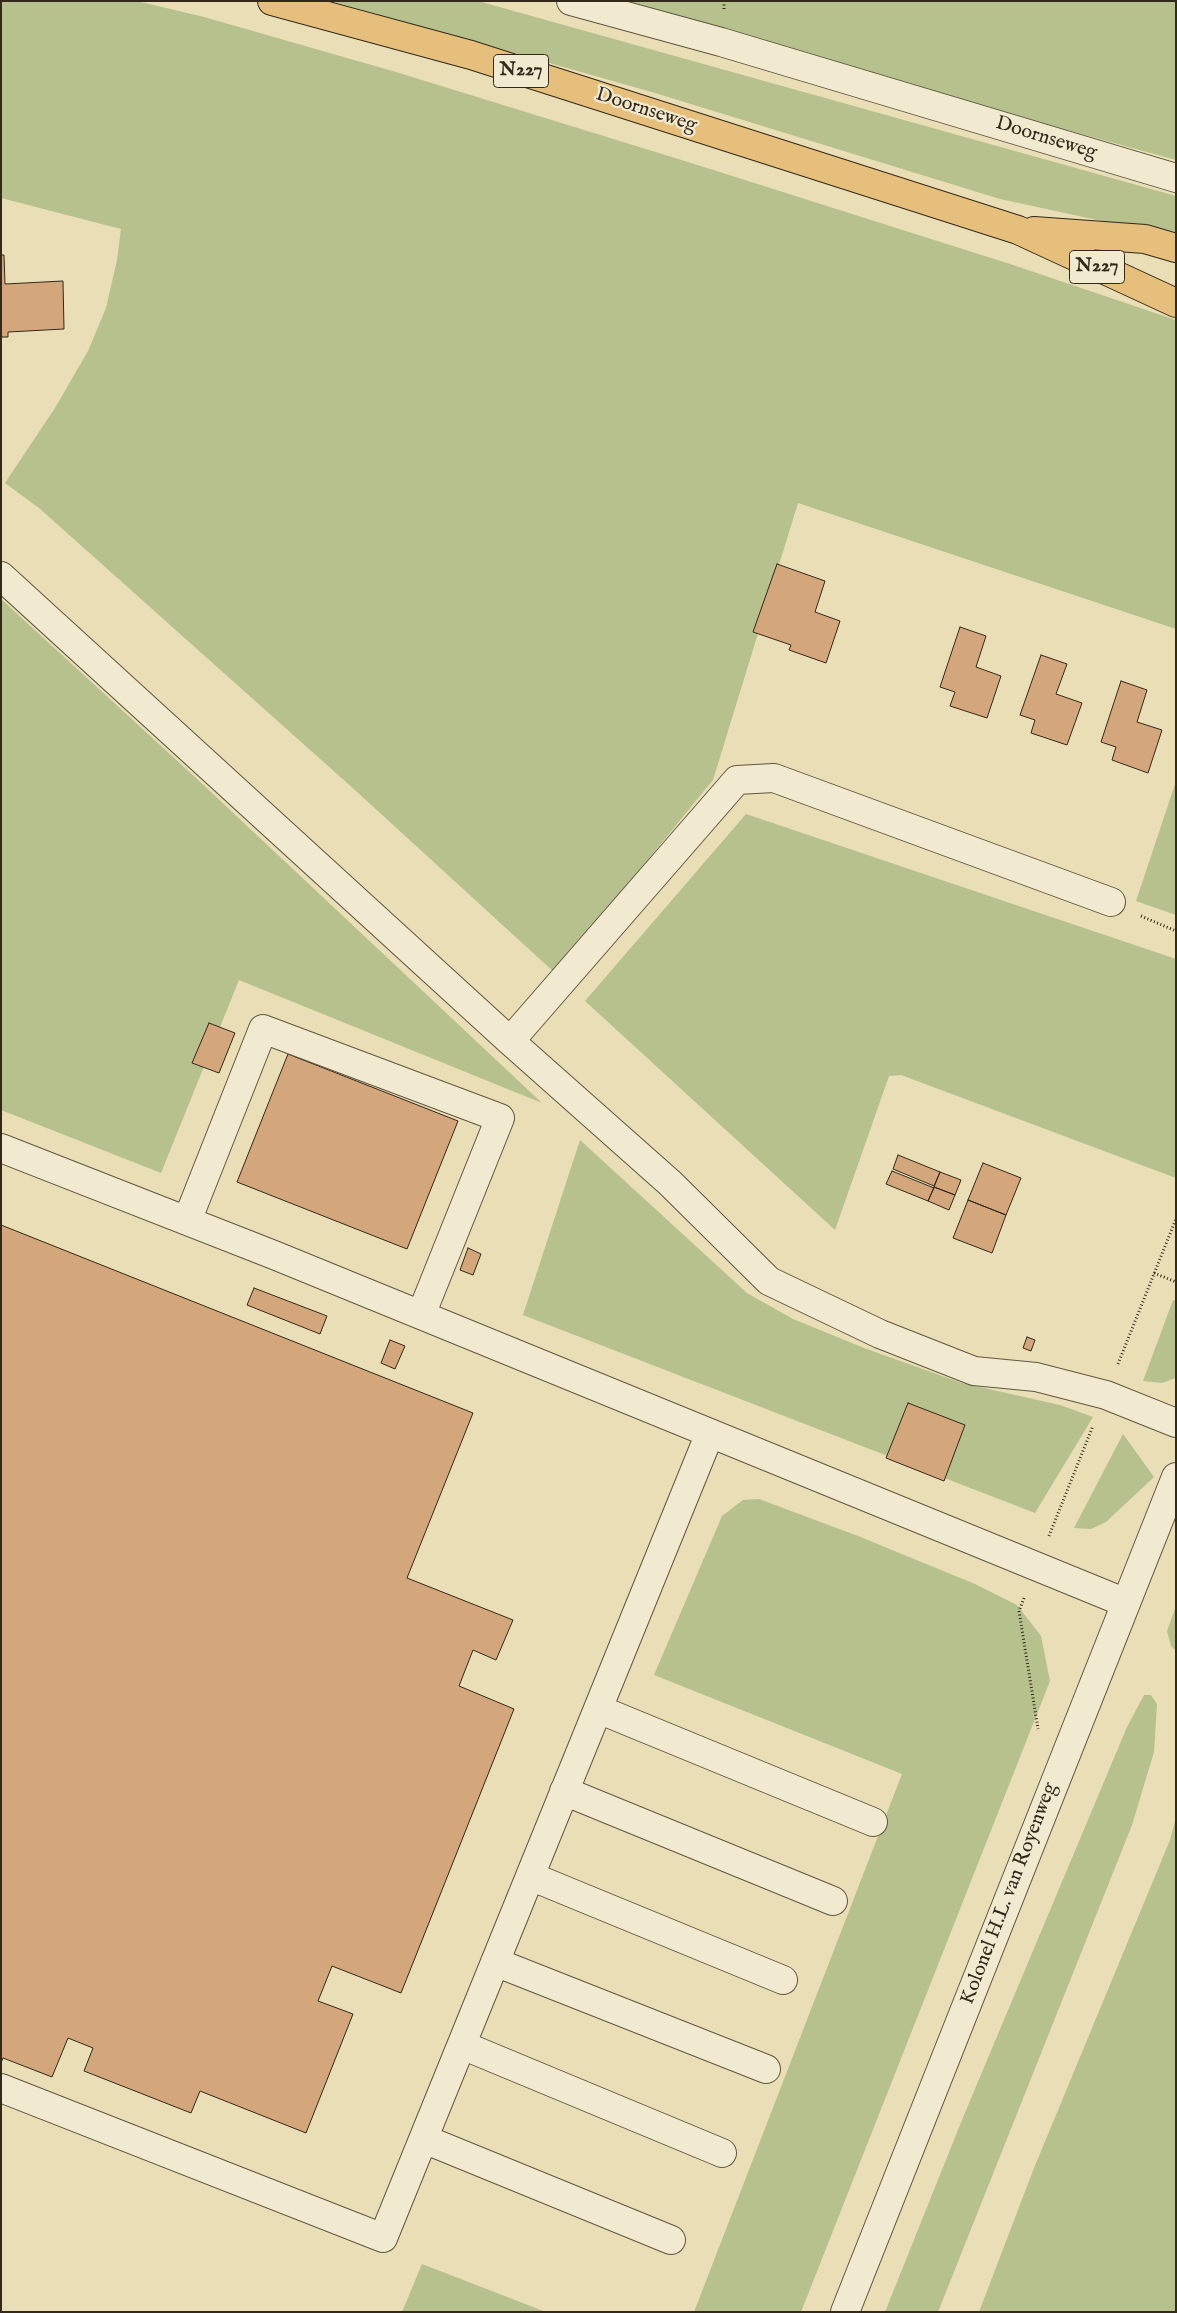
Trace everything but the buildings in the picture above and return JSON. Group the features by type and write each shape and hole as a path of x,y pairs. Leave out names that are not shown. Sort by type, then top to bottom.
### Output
{"main road":[{"name":"Doornseweg","path":"272,1 471,55 1018,230 1176,304"},
{"name":"Doornseweg","path":"1018,230 1145,239 1176,248"}],"street":[{"name":"Doornseweg","path":"571,1 721,42 1176,178"},
{"path":"1,576 510,1041 670,1184 769,1281 880,1334 974,1371 1036,1377 1106,1395 1176,1423"},
{"path":"510,1041 737,780 774,778 1111,902"},
{"path":"187,1221 263,1028 500,1118 421,1315"},
{"path":"1,1148 421,1315 1126,1603"},
{"path":"1,2088 383,2238 710,1433"},
{"name":"Kolonel H.L. van Royenweg","path":"845,2312 1126,1603 1173,1491"},
{"path":"598,1709 873,1822"},
{"path":"564,1791 834,1900"},
{"path":"530,1876 783,1980"},
{"path":"495,1962 766,2069"},
{"path":"462,2045 722,2153"},
{"path":"424,2139 671,2240"}],"path":[{"path":"1039,1736 1019,1611 1176,1219"},
{"path":"1154,1273 1176,1282"}],"green space":[{"path":"1,1 137,1 204,17 396,72 688,162 1010,264 1176,320 1176,629 798,503 713,780 555,973 356,791 39,508 5,483 55,408 88,351 106,308 117,260 121,229 1,198"},
{"path":"331,1 478,1 1176,196 1176,237 1000,199 655,93"},
{"path":"612,1 1176,1 1176,160 787,53"},
{"path":"1,599 196,778 542,1103 239,980 161,1173 1,1110"},
{"path":"1176,781 1176,915 1136,901"},
{"path":"746,814 1176,959 1176,1178 901,1075 889,1076 835,1230 585,1001"},
{"path":"580,1140 747,1293 793,1319 864,1348 962,1383 1060,1405 1093,1417 1035,1513 523,1315"},
{"path":"1173,1300 1176,1301 1176,1378 1162,1383 1143,1381"},
{"path":"1123,1434 1154,1477 1106,1522 1091,1529 1074,1528"},
{"path":"759,1499 858,1536 975,1584 1017,1605 1041,1636 1050,1681 801,2312 694,2312 902,1774 654,1675 722,1516 743,1500"},
{"path":"1176,1606 1176,1651 1171,1646 1167,1631"},
{"path":"1144,1695 1151,1695 1157,1704 1154,1752 1132,1825 938,2312 885,2312 964,2115 1127,1727"},
{"path":"1176,1817 1176,2312 979,2312 1034,2168 1170,1840"},
{"path":"422,2264 546,2312 402,2312"}]}
